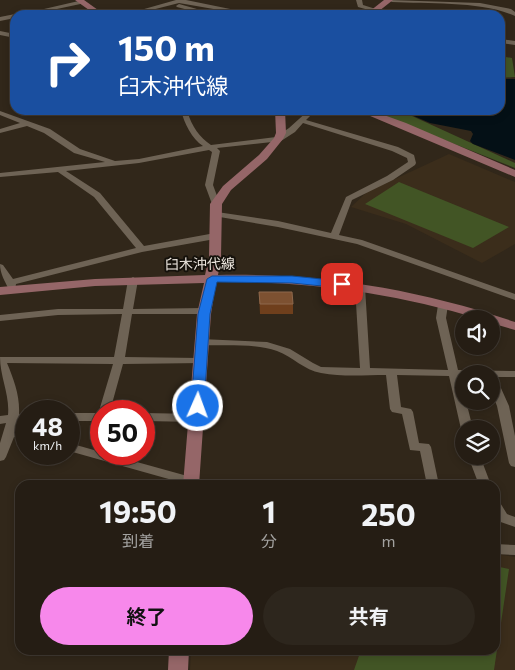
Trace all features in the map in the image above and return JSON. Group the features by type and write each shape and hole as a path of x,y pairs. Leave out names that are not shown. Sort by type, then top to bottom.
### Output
{"main road":[{"path":"376,10 390,0"},
{"path":"81,1 94,10"},
{"path":"190,480 201,342 212,279 216,209 227,188 262,157 278,139 280,115"},
{"path":"375,115 403,125 515,174"},
{"name":"臼木沖代線","path":"8,287 92,281 292,279 360,287 443,305 515,326"},
{"path":"178,670 179,655"}],"street":[{"path":"143,10 174,1 185,0"},
{"path":"359,0 360,6 367,10"},
{"path":"390,0 480,5 509,10 515,14"},
{"path":"42,10 81,1"},
{"path":"174,1 179,6 194,10"},
{"path":"174,1 227,10"},
{"path":"0,113 47,131 77,151 105,158 116,164"},
{"path":"186,115 200,141 216,152 209,185 216,209 334,236 390,252 512,294"},
{"path":"0,166 4,174 116,164 211,147 278,139 308,115"},
{"path":"302,121 395,149 411,157 412,163 390,178 348,199 334,236"},
{"path":"0,131 28,123"},
{"path":"59,169 97,195 142,248"},
{"path":"0,267 8,287 142,248 215,236"},
{"path":"108,400 119,360 133,280"},
{"path":"360,287 365,371"},
{"path":"443,305 441,318 464,420"},
{"path":"0,318 58,312 205,311"},
{"path":"201,342 268,346 286,351 304,365 315,369 455,372"},
{"path":"16,400 0,360 199,361"},
{"path":"391,372 396,409 407,412 414,447 424,447 433,480"},
{"path":"500,375 515,374"},
{"path":"500,399 515,463"},
{"path":"155,417 196,418"},
{"path":"0,420 15,418"},
{"path":"0,457 15,426"},
{"path":"10,433 15,434"},
{"path":"80,450 177,480"},
{"path":"477,465 483,480"},
{"path":"500,549 515,550"}],"shaded area":[{"path":"505,79 515,79 515,160 473,144 470,141 473,134 471,131 430,123 412,115 505,115"},
{"path":"449,154 515,182 515,244 482,263 406,224 351,207 367,192"},
{"path":"500,555 515,557 515,670 190,670 191,655 500,655"}],"green space":[{"path":"505,57 512,58 515,77 505,78"},
{"path":"382,115 410,115 515,163 515,168"},
{"path":"399,182 509,227 473,248 365,204"},
{"path":"500,567 509,569 500,630"},
{"path":"359,655 496,655 494,670 354,670"}],"building":[{"path":"259,292 292,292 293,304 260,304"}],"route":[{"path":"198,406 199,361 204,314 212,279 292,279 342,284"}]}
